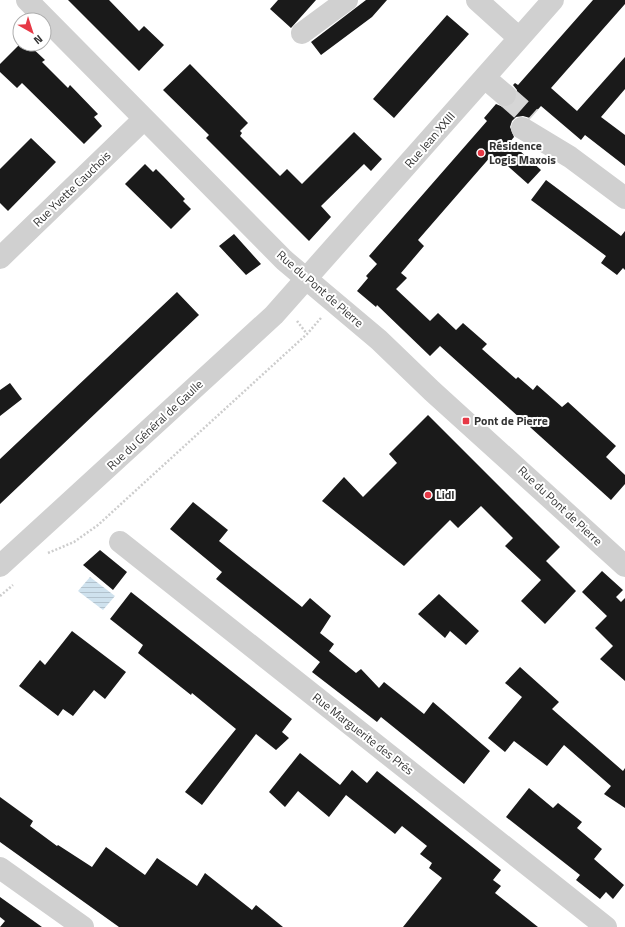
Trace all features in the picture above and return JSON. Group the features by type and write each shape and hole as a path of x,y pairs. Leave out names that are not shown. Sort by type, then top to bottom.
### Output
{"street":[{"name":"Rue du Pont de Pierre","path":"27,0 284,260 379,340 422,382 625,566"},
{"path":"302,33 347,0"},
{"path":"477,0 520,38"},
{"name":"Rue Jean XXIII","path":"307,280 553,0"},
{"path":"480,83 500,100"},
{"name":"Rue Yvette Cauchois","path":"0,258 144,118"},
{"path":"526,123 625,198"},
{"name":"Rue du Général de Gaulle","path":"0,566 274,315 307,280"},
{"name":"Rue Marguerite des Prés","path":"120,542 606,927"},
{"path":"0,868 83,927"}],"path":[{"path":"46,554 74,542 98,525 307,334"}],"water":[{"path":"90,577 115,596 103,610 78,591"}],"building":[{"path":"68,0 109,0 139,31 144,26 164,45 139,71"},
{"path":"278,0 316,0 291,28 270,9"},
{"path":"366,0 387,0 372,17 321,55 311,42"},
{"path":"593,0 625,0 625,4 551,88 577,111 625,57 625,89 601,117 625,135 625,166 585,135 581,140 541,106 530,118 523,116 516,117 512,121 510,127 514,137 510,142 541,170 528,184 501,160 500,162 492,155 418,240 424,246 401,273 407,278 396,289 430,321 438,313 456,330 463,323 487,344 482,349 516,379 518,377 533,390 537,385 562,407 568,402 616,446 606,457 625,475 625,484 611,500 440,346 430,356 377,305 376,307 357,291 368,278 366,276 377,264 369,256 487,121 484,118 496,104 503,107 509,107 514,103 517,97 517,90 513,85 515,83 518,85"},
{"path":"447,15 469,34 394,118 373,99"},
{"path":"12,52 36,52 45,60 42,62 68,88 70,85 98,114 94,117 102,126 84,144 22,83 17,88 0,72 0,64"},
{"path":"190,64 248,123 240,131 242,133 240,136 280,176 287,169 302,184 354,132 382,159 371,171 364,164 321,206 331,217 309,241 206,138 209,135 163,90"},
{"path":"31,138 56,162 8,211 0,203 0,169"},
{"path":"145,164 153,172 156,169 185,199 183,201 191,209 171,229 125,184"},
{"path":"546,180 621,236 625,231 625,270 623,268 617,275 601,263 606,256 531,200"},
{"path":"234,234 261,264 246,275 219,246"},
{"path":"177,292 199,315 0,504 0,459"},
{"path":"10,383 22,399 0,416 0,390"},
{"name":"Lidl","path":"428,415 560,547 546,561 576,591 545,624 521,601 541,580 505,546 513,538 481,506 458,528 450,520 404,566 322,501 344,477 363,497 397,463 389,454"},
{"path":"193,502 228,530 219,541 302,607 310,598 331,616 320,633 334,644 329,651 356,673 361,669 379,688 384,682 424,714 433,702 490,751 464,784 381,717 377,722 312,672 320,662 216,579 222,572 170,529"},
{"path":"100,550 127,572 113,590 83,565"},
{"path":"602,571 623,590 616,597 621,602 625,598 625,681 600,659 613,646 595,628 607,616 582,592"},
{"path":"131,592 292,719 282,732 289,738 276,750 256,734 202,805 185,792 236,729 192,693 191,695 138,653 143,645 110,619"},
{"path":"439,594 479,631 466,645 450,631 445,638 418,614"},
{"path":"72,631 126,672 105,699 94,690 73,716 63,709 58,716 19,686 40,660 45,665"},
{"path":"520,667 559,702 552,709 623,771 625,768 625,808 604,794 611,786 564,745 547,766 514,741 505,752 488,738 522,697 505,683"},
{"path":"300,753 340,785 352,770 367,783 377,771 501,870 493,880 501,886 495,893 538,927 403,927 442,878 429,868 432,863 420,854 427,846 402,826 395,834 346,795 329,817 298,791 285,807 269,792"},
{"path":"529,788 553,808 558,803 582,822 577,828 602,849 594,859 624,885 613,899 606,892 600,899 576,880 580,875 506,817"},
{"path":"0,797 33,821 30,826 57,846 58,845 92,867 106,847 145,875 157,858 197,886 205,873 252,910 256,905 283,927 119,927 0,842"},
{"path":"0,897 42,927 0,927 5,921 0,917"}],"tunnel":[{"path":"505,95 531,118"}],"place":[{"name":"Résidence Logis Maxois","path":"481,153"},
{"name":"Pont de Pierre","path":"466,421"},
{"name":"Lidl","path":"428,495"}]}
